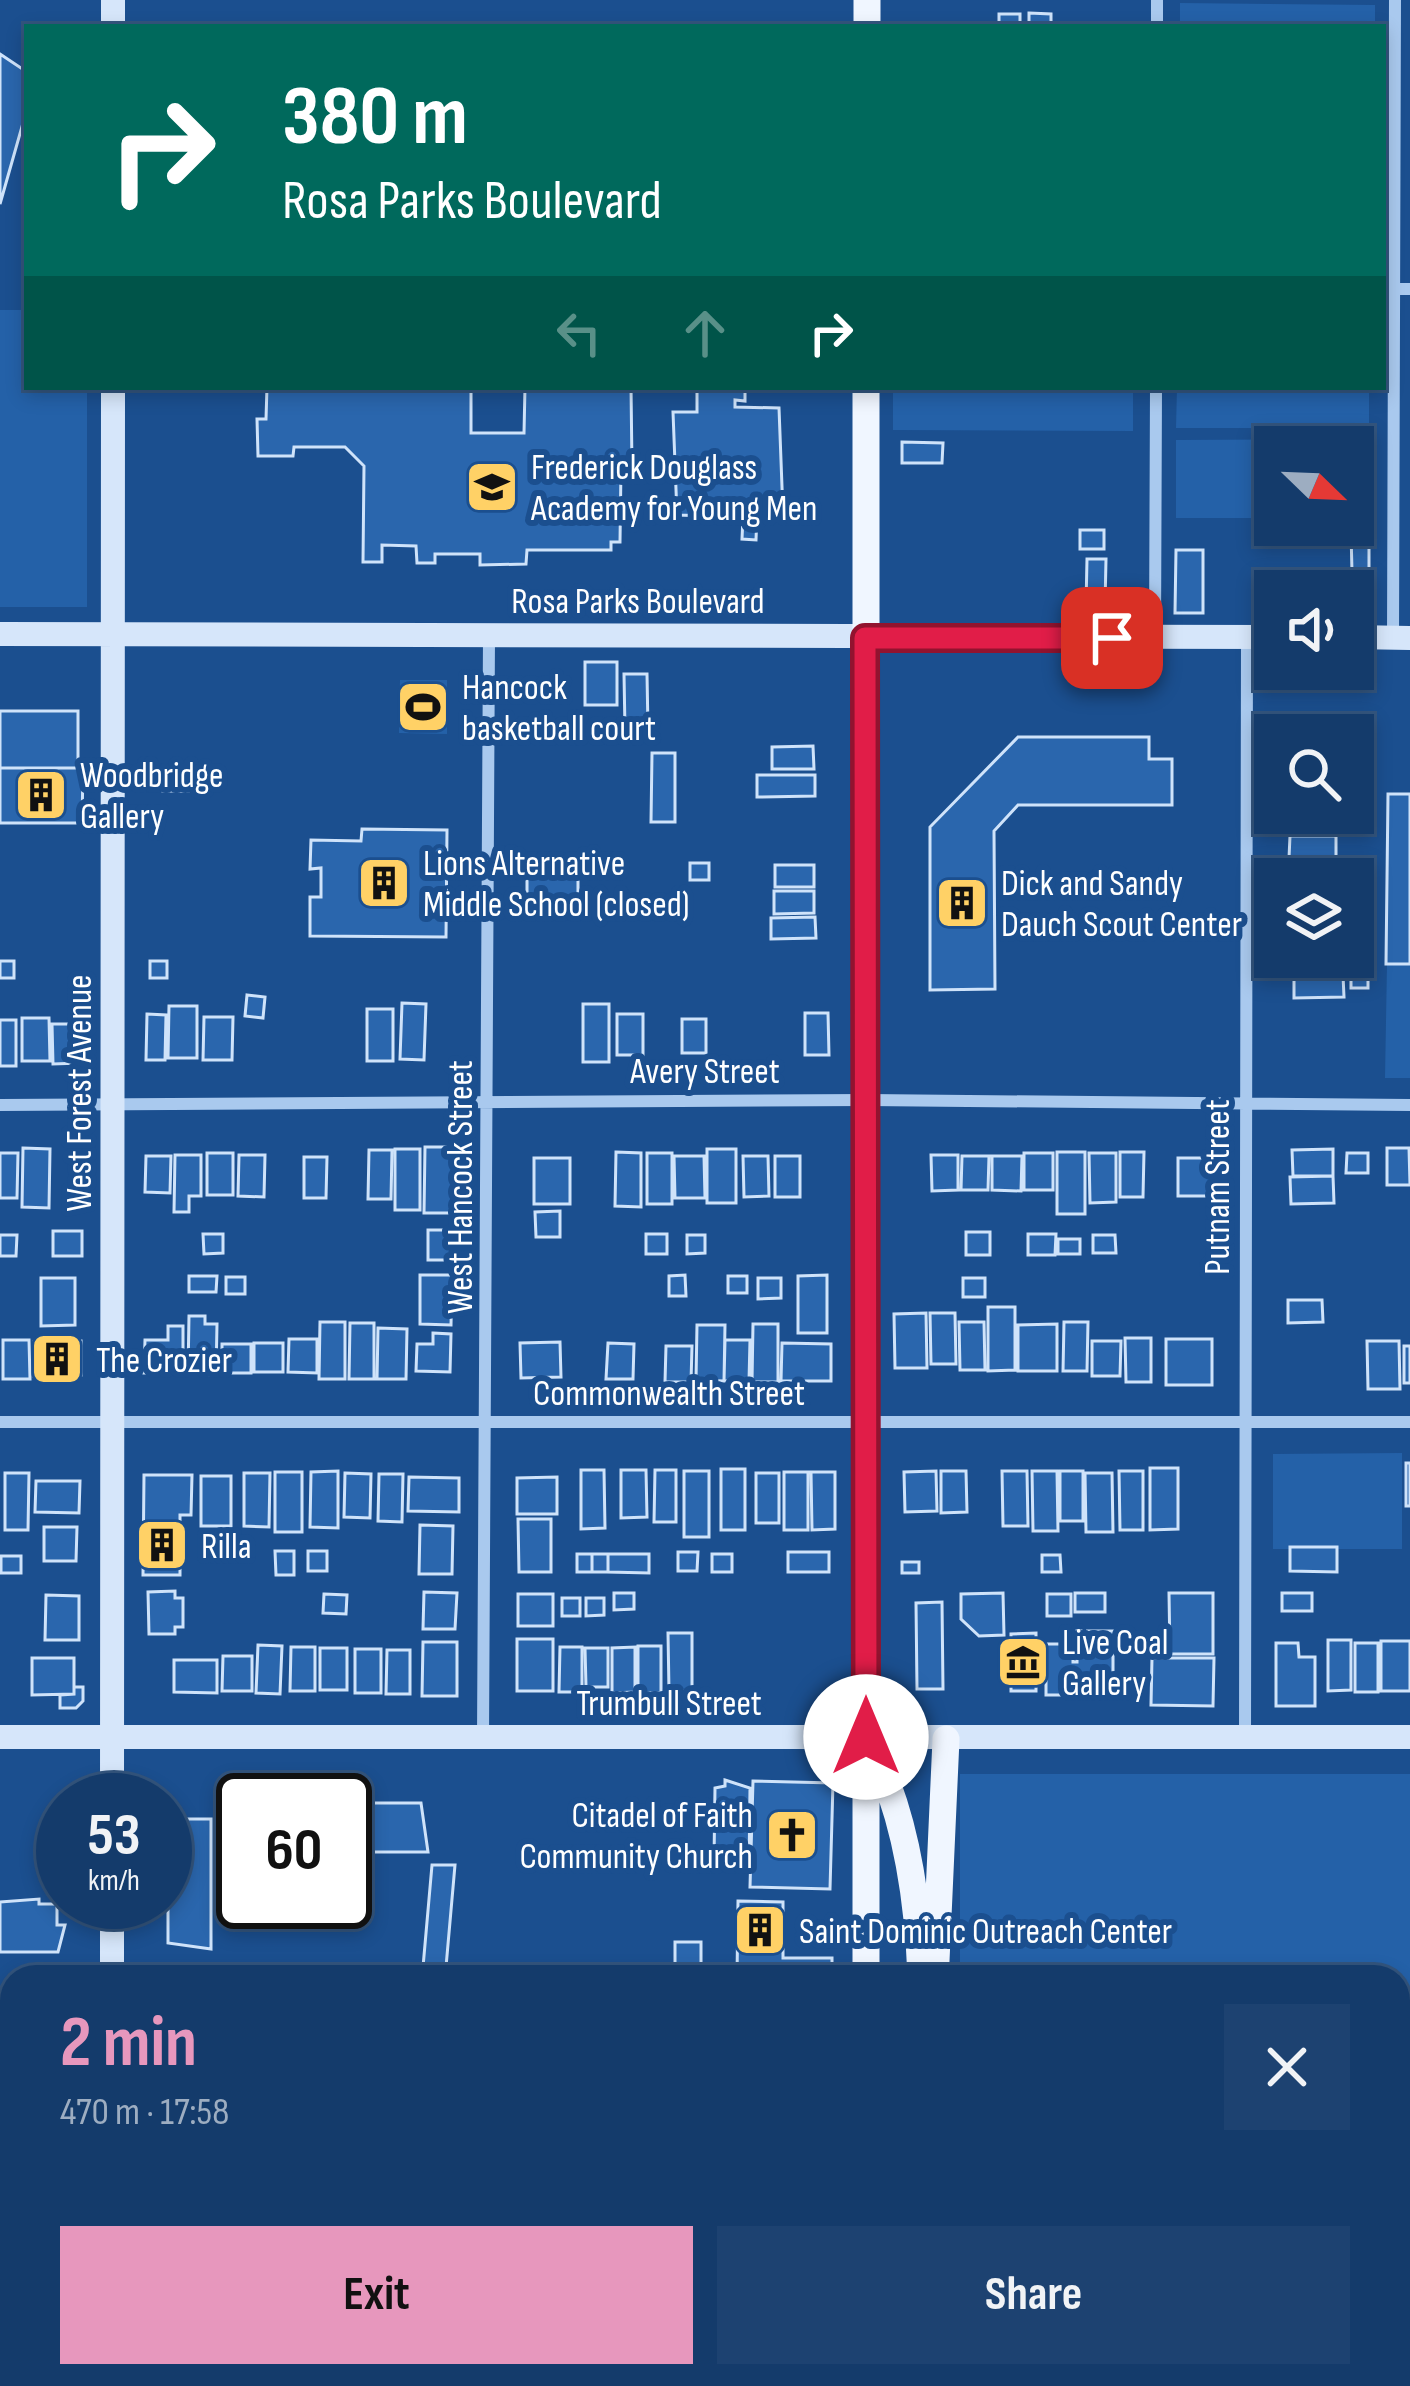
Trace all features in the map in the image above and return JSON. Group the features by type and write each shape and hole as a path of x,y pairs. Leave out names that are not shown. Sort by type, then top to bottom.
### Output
{"main road":[{"path":"866,390 866,1965"},
{"path":"866,1737 886,1774 906,1852 920,1965"},
{"path":"936,1965 946,1739"}],"street":[{"path":"1395,0 1388,289 1401,638"},
{"path":"1388,289 1410,289"},
{"name":"West Forest Avenue","path":"112,1773 113,390"},
{"path":"1155,638 1156,390"},
{"name":"Rosa Parks Boulevard","path":"0,634 1254,637"},
{"name":"West Hancock Street","path":"483,1739 489,1422 489,636"},
{"name":"Putnam Street","path":"1245,1737 1247,637"},
{"name":"Avery Street","path":"0,1105 868,1100 1410,1105"},
{"name":"Commonwealth Street","path":"0,1423 1410,1422"},
{"name":"Trumbull Street","path":"0,1736 1410,1737"},
{"path":"112,1929 112,1965"}],"shaded area":[{"path":"1180,3 1375,5 1375,24 1180,24"},
{"path":"0,310 24,310 24,390 87,390 87,607 0,607"},
{"path":"893,390 1133,390 1133,431 893,430"},
{"path":"1177,390 1369,390 1369,426 1176,428"},
{"path":"1176,440 1254,440 1254,518 1176,518"},
{"name":"Hancock basketball court","path":"400,680 447,680 447,734 399,733"},
{"path":"1387,964 1410,965 1410,1078 1385,1078"},
{"path":"1402,1453 1402,1549 1273,1549 1273,1454"},
{"path":"960,1774 1410,1774 1410,1965 960,1965"}],"building":[{"path":"1029,13 1051,14 1051,24 1029,24"},
{"path":"999,14 1020,14 1020,24 999,24"},
{"path":"0,54 24,70 24,120 0,204"},
{"path":"267,390 471,390 471,433 524,433 525,390 631,390 632,467 621,467 620,542 611,542 611,550 527,550 526,564 480,565 480,554 435,554 435,563 417,563 416,546 382,545 382,562 363,562 364,466 345,447 294,447 293,456 258,456 257,419 266,419"},
{"path":"697,390 745,390 745,401 735,400 735,407 779,408 783,513 757,513 756,540 742,539 743,517 677,515 673,412 697,412"},
{"path":"902,442 943,443 942,463 902,463"},
{"path":"1080,530 1104,530 1104,549 1080,549"},
{"path":"1351,546 1369,546 1369,570 1352,570"},
{"path":"1176,550 1203,550 1203,613 1175,613"},
{"path":"1087,559 1106,559 1105,606 1086,606"},
{"path":"585,662 617,662 617,705 585,705"},
{"path":"624,674 647,674 648,730 625,730"},
{"path":"0,711 78,711 78,768 0,768"},
{"name":"Dick and Sandy Dauch Scout Center","path":"1018,737 1149,737 1149,759 1172,759 1172,805 1018,805 994,831 995,989 930,990 930,827"},
{"path":"813,746 814,769 772,769 772,747"},
{"path":"652,753 675,753 675,822 651,822"},
{"path":"162,767 204,767 204,791 163,791"},
{"name":"Woodbridge Gallery","path":"0,768 83,768 82,823 0,823"},
{"path":"757,775 815,775 815,796 757,797"},
{"path":"1388,794 1410,794 1410,964 1386,964"},
{"name":"Lions Alternative Middle School (closed)","path":"362,829 447,830 446,937 310,936 310,897 321,897 321,868 310,869 311,840 361,841"},
{"path":"1290,836 1336,836 1336,858 1289,858"},
{"path":"690,863 709,863 709,880 690,880"},
{"path":"775,865 814,865 814,887 775,887"},
{"path":"527,872 578,872 578,899 527,899"},
{"path":"774,891 814,891 814,913 774,914"},
{"path":"815,917 816,938 771,939 771,918"},
{"path":"0,961 14,961 14,978 0,978"},
{"path":"150,961 167,961 167,978 150,978"},
{"path":"1294,978 1343,978 1344,997 1294,998"},
{"path":"1351,978 1368,978 1368,988 1351,988"},
{"path":"247,995 265,997 263,1018 245,1016"},
{"path":"402,1003 426,1004 424,1060 400,1059"},
{"path":"583,1004 609,1004 609,1062 583,1062"},
{"path":"169,1006 197,1006 197,1058 168,1058"},
{"path":"367,1009 393,1009 393,1061 367,1061"},
{"path":"805,1013 828,1013 829,1055 805,1055"},
{"path":"147,1014 166,1015 165,1060 146,1060"},
{"path":"617,1014 643,1014 643,1055 617,1055"},
{"path":"204,1017 233,1017 232,1060 203,1060"},
{"path":"22,1018 49,1018 50,1061 22,1061"},
{"path":"682,1019 706,1019 706,1053 682,1053"},
{"path":"0,1020 16,1020 16,1066 0,1066"},
{"path":"52,1024 80,1024 81,1063 53,1064"},
{"path":"425,1147 458,1147 457,1213 424,1213"},
{"path":"23,1148 50,1149 49,1208 22,1207"},
{"path":"1387,1148 1409,1148 1410,1185 1387,1185"},
{"path":"395,1149 420,1149 420,1210 395,1210"},
{"path":"707,1149 736,1149 736,1203 707,1203"},
{"path":"1333,1149 1333,1176 1293,1176 1292,1150"},
{"path":"369,1150 392,1150 391,1199 368,1199"},
{"path":"616,1152 641,1153 641,1207 615,1206"},
{"path":"1057,1152 1085,1152 1085,1214 1057,1214"},
{"path":"1120,1152 1144,1152 1143,1197 1120,1197"},
{"path":"0,1153 18,1153 17,1198 0,1198"},
{"path":"207,1153 233,1153 233,1195 207,1195"},
{"path":"647,1153 672,1153 672,1204 647,1204"},
{"path":"1024,1153 1053,1153 1053,1190 1024,1190"},
{"path":"1089,1153 1116,1153 1116,1202 1090,1203"},
{"path":"1347,1153 1368,1153 1368,1173 1346,1173"},
{"path":"175,1155 201,1155 201,1196 189,1196 189,1212 174,1212"},
{"path":"239,1155 265,1155 264,1197 238,1196"},
{"path":"931,1155 958,1155 958,1190 932,1191"},
{"path":"146,1156 171,1156 170,1193 145,1192"},
{"path":"674,1156 704,1156 705,1198 675,1198"},
{"path":"743,1156 768,1156 769,1196 744,1197"},
{"path":"775,1156 800,1156 800,1197 775,1197"},
{"path":"962,1156 989,1156 988,1190 961,1190"},
{"path":"992,1156 1022,1156 1021,1191 992,1190"},
{"path":"304,1157 327,1157 326,1198 304,1198"},
{"path":"534,1158 570,1158 570,1204 534,1204"},
{"path":"1178,1158 1211,1158 1211,1196 1178,1196"},
{"path":"1333,1176 1334,1203 1291,1204 1290,1177"},
{"path":"560,1211 560,1237 536,1237 535,1212"},
{"path":"428,1230 456,1230 456,1260 428,1260"},
{"path":"53,1231 82,1231 82,1256 53,1256"},
{"path":"966,1232 990,1232 990,1255 966,1255"},
{"path":"203,1234 223,1234 223,1253 204,1254"},
{"path":"646,1234 667,1234 667,1254 646,1254"},
{"path":"1028,1234 1056,1234 1055,1255 1028,1255"},
{"path":"0,1235 17,1235 16,1256 0,1256"},
{"path":"687,1235 705,1235 705,1253 687,1254"},
{"path":"1093,1235 1115,1235 1116,1253 1093,1253"},
{"path":"1058,1239 1080,1239 1080,1254 1058,1254"},
{"path":"420,1275 452,1275 451,1325 420,1324"},
{"path":"685,1275 686,1296 669,1296 669,1276"},
{"path":"827,1275 827,1333 798,1333 798,1276"},
{"path":"189,1276 217,1276 216,1292 189,1292"},
{"path":"728,1276 747,1276 747,1293 728,1293"},
{"path":"226,1277 245,1277 245,1294 226,1294"},
{"path":"41,1278 75,1278 75,1325 41,1326"},
{"path":"758,1278 781,1278 781,1298 758,1299"},
{"path":"963,1278 985,1278 985,1297 963,1297"},
{"path":"1288,1300 1322,1300 1323,1322 1288,1323"},
{"path":"988,1307 1015,1307 1015,1370 988,1371"},
{"path":"926,1313 927,1368 895,1368 894,1314"},
{"path":"930,1313 955,1313 956,1364 931,1364"},
{"path":"189,1316 205,1316 205,1324 217,1324 216,1375 188,1374"},
{"path":"320,1322 345,1322 345,1379 319,1379"},
{"path":"959,1322 984,1322 985,1370 960,1370"},
{"path":"1064,1322 1088,1322 1087,1371 1063,1371"},
{"path":"350,1323 374,1323 374,1379 349,1379"},
{"path":"753,1324 778,1324 778,1382 752,1382"},
{"path":"1057,1324 1057,1371 1018,1371 1018,1325"},
{"path":"697,1325 725,1325 724,1381 696,1380"},
{"path":"168,1326 183,1326 183,1373 144,1373 145,1340 168,1340"},
{"path":"378,1328 407,1329 406,1379 377,1379"},
{"path":"433,1333 451,1334 450,1372 416,1371 417,1344 433,1344"},
{"path":"1125,1338 1151,1338 1151,1382 1126,1382"},
{"path":"289,1339 317,1339 317,1373 288,1372"},
{"path":"1166,1339 1212,1339 1212,1385 1166,1385"},
{"path":"3,1340 29,1340 30,1379 3,1379"},
{"path":"725,1340 750,1340 749,1381 724,1381"},
{"name":"The Crozier","path":"81,1341 81,1375 34,1376 34,1342"},
{"path":"1092,1341 1121,1341 1120,1376 1092,1376"},
{"path":"1367,1341 1399,1341 1400,1389 1368,1389"},
{"path":"560,1342 561,1377 521,1378 520,1343"},
{"path":"254,1343 283,1343 283,1372 254,1372"},
{"path":"608,1343 634,1344 633,1379 606,1379"},
{"path":"782,1343 831,1344 831,1381 781,1381"},
{"path":"222,1344 251,1344 251,1373 222,1373"},
{"path":"666,1346 692,1346 691,1382 665,1382"},
{"path":"1404,1346 1410,1346 1410,1383 1404,1383"},
{"path":"1406,1463 1410,1463 1410,1506 1406,1506"},
{"path":"1150,1468 1178,1468 1178,1529 1150,1530"},
{"path":"721,1469 745,1469 745,1530 721,1530"},
{"path":"581,1470 604,1470 605,1528 581,1529"},
{"path":"621,1470 646,1470 647,1517 621,1518"},
{"path":"655,1470 676,1470 676,1522 654,1522"},
{"path":"338,1471 338,1528 310,1527 311,1472"},
{"path":"684,1471 709,1471 709,1537 684,1537"},
{"path":"936,1471 937,1511 905,1512 904,1472"},
{"path":"941,1471 966,1471 967,1512 941,1513"},
{"path":"1002,1471 1027,1471 1028,1526 1003,1526"},
{"path":"1032,1471 1057,1471 1058,1531 1033,1531"},
{"path":"1060,1471 1083,1471 1083,1521 1060,1521"},
{"path":"1119,1471 1143,1471 1143,1530 1120,1530"},
{"path":"275,1472 302,1472 302,1532 275,1532"},
{"path":"784,1472 808,1472 808,1530 784,1530"},
{"path":"811,1472 835,1472 835,1529 812,1530"},
{"path":"5,1473 29,1473 28,1530 5,1530"},
{"path":"244,1473 270,1473 269,1527 244,1526"},
{"path":"345,1473 371,1474 370,1518 344,1517"},
{"path":"756,1473 779,1473 779,1523 756,1523"},
{"path":"1085,1473 1112,1473 1113,1532 1086,1532"},
{"path":"379,1474 403,1474 402,1522 378,1521"},
{"name":"Rilla","path":"144,1475 192,1475 191,1515 180,1515 180,1575 143,1575"},
{"path":"201,1476 231,1476 231,1526 201,1526"},
{"path":"409,1477 459,1478 459,1512 408,1511"},
{"path":"557,1477 557,1514 517,1514 517,1478"},
{"path":"36,1481 80,1481 79,1513 35,1512"},
{"path":"518,1519 551,1519 551,1572 519,1572"},
{"path":"420,1525 453,1526 452,1574 419,1574"},
{"path":"44,1527 77,1527 76,1561 44,1561"},
{"path":"1290,1547 1337,1547 1337,1572 1290,1571"},
{"path":"275,1551 294,1551 294,1575 276,1575"},
{"path":"308,1551 327,1551 327,1571 308,1571"},
{"path":"678,1552 698,1552 697,1571 678,1571"},
{"path":"788,1552 829,1552 829,1572 788,1572"},
{"path":"577,1554 592,1554 592,1572 577,1572"},
{"path":"592,1554 608,1554 608,1572 592,1572"},
{"path":"608,1554 649,1554 649,1573 608,1572"},
{"path":"712,1554 732,1554 732,1572 712,1572"},
{"path":"1042,1555 1060,1555 1061,1572 1042,1572"},
{"path":"1,1556 21,1556 21,1573 1,1573"},
{"path":"902,1562 919,1562 919,1573 902,1573"},
{"path":"175,1591 175,1598 183,1598 183,1627 175,1627 175,1634 149,1634 148,1592"},
{"path":"424,1592 457,1593 455,1629 423,1629"},
{"path":"614,1593 634,1593 634,1609 614,1610"},
{"path":"1003,1593 1004,1635 979,1636 961,1619 961,1594"},
{"path":"1075,1593 1105,1593 1105,1612 1075,1612"},
{"path":"1169,1593 1213,1593 1213,1654 1170,1654"},
{"path":"1282,1593 1312,1593 1312,1611 1282,1611"},
{"path":"324,1594 347,1595 346,1614 323,1613"},
{"path":"518,1594 553,1594 553,1626 518,1626"},
{"path":"1047,1594 1071,1594 1071,1616 1047,1616"},
{"path":"46,1595 79,1596 79,1640 45,1640"},
{"path":"562,1598 580,1598 580,1616 562,1616"},
{"path":"586,1598 604,1598 604,1615 586,1616"},
{"path":"942,1602 943,1689 917,1689 916,1603"},
{"path":"1077,1631 1113,1631 1113,1692 1077,1692 1073,1667 1073,1695 1046,1695 1046,1644 1073,1644 1073,1662 1077,1662"},
{"path":"668,1633 692,1633 692,1691 669,1691"},
{"name":"Live Coal Gallery","path":"1036,1633 1036,1691 1011,1691 1011,1634"},
{"path":"517,1639 553,1639 553,1691 517,1691"},
{"path":"1328,1640 1351,1640 1351,1690 1328,1691"},
{"path":"1381,1641 1410,1641 1410,1691 1381,1691"},
{"path":"423,1642 457,1642 457,1696 422,1696"},
{"path":"1276,1643 1298,1643 1299,1657 1315,1657 1315,1706 1276,1706"},
{"path":"1355,1643 1378,1643 1378,1692 1355,1692"},
{"path":"258,1645 282,1646 280,1694 256,1693"},
{"path":"638,1646 661,1646 661,1693 638,1693"},
{"path":"291,1647 315,1647 315,1691 290,1691"},
{"path":"560,1647 582,1647 582,1692 559,1692"},
{"path":"635,1647 635,1692 612,1693 612,1648"},
{"path":"320,1648 347,1648 347,1690 320,1690"},
{"path":"585,1648 608,1648 608,1687 586,1687"},
{"path":"355,1649 381,1649 381,1693 355,1693"},
{"path":"387,1650 410,1650 410,1694 386,1694"},
{"path":"223,1656 252,1656 252,1691 222,1691"},
{"path":"32,1658 74,1658 74,1694 32,1695"},
{"path":"1152,1658 1214,1658 1213,1706 1151,1705"},
{"path":"174,1660 217,1660 217,1693 174,1692"},
{"path":"74,1687 83,1687 83,1701 76,1708 60,1708 60,1695 74,1694"},
{"path":"725,1780 750,1788 749,1869 727,1869 727,1860 714,1860 715,1788 725,1786"},
{"name":"Citadel of Faith Community Church","path":"753,1781 833,1783 830,1889 750,1887"},
{"path":"372,1803 421,1803 428,1852 372,1852"},
{"path":"192,1819 211,1819 211,1949 168,1943 168,1929 192,1929"},
{"path":"432,1865 455,1865 446,1965 423,1965"},
{"path":"36,1899 36,1929 64,1929 58,1952 0,1952 0,1902"},
{"name":"Saint Dominic Outreach Center","path":"738,1901 783,1902 783,1958 832,1958 832,1965 737,1965"},
{"path":"675,1942 701,1942 701,1965 675,1965"}],"place":[{"name":"Frederick Douglass Academy for Young Men","path":"492,487"},
{"name":"Hancock basketball court","path":"423,707"},
{"name":"Woodbridge Gallery","path":"41,795"},
{"name":"Lions Alternative Middle School (closed)","path":"384,883"},
{"name":"Dick and Sandy Dauch Scout Center","path":"962,903"},
{"name":"The Crozier","path":"57,1359"},
{"name":"Rilla","path":"162,1545"},
{"name":"Live Coal Gallery","path":"1023,1662"},
{"name":"Citadel of Faith Community Church","path":"792,1835"},
{"name":"Saint Dominic Outreach Center","path":"760,1930"}],"route":[{"path":"866,1737 865,638 1112,638"}]}
